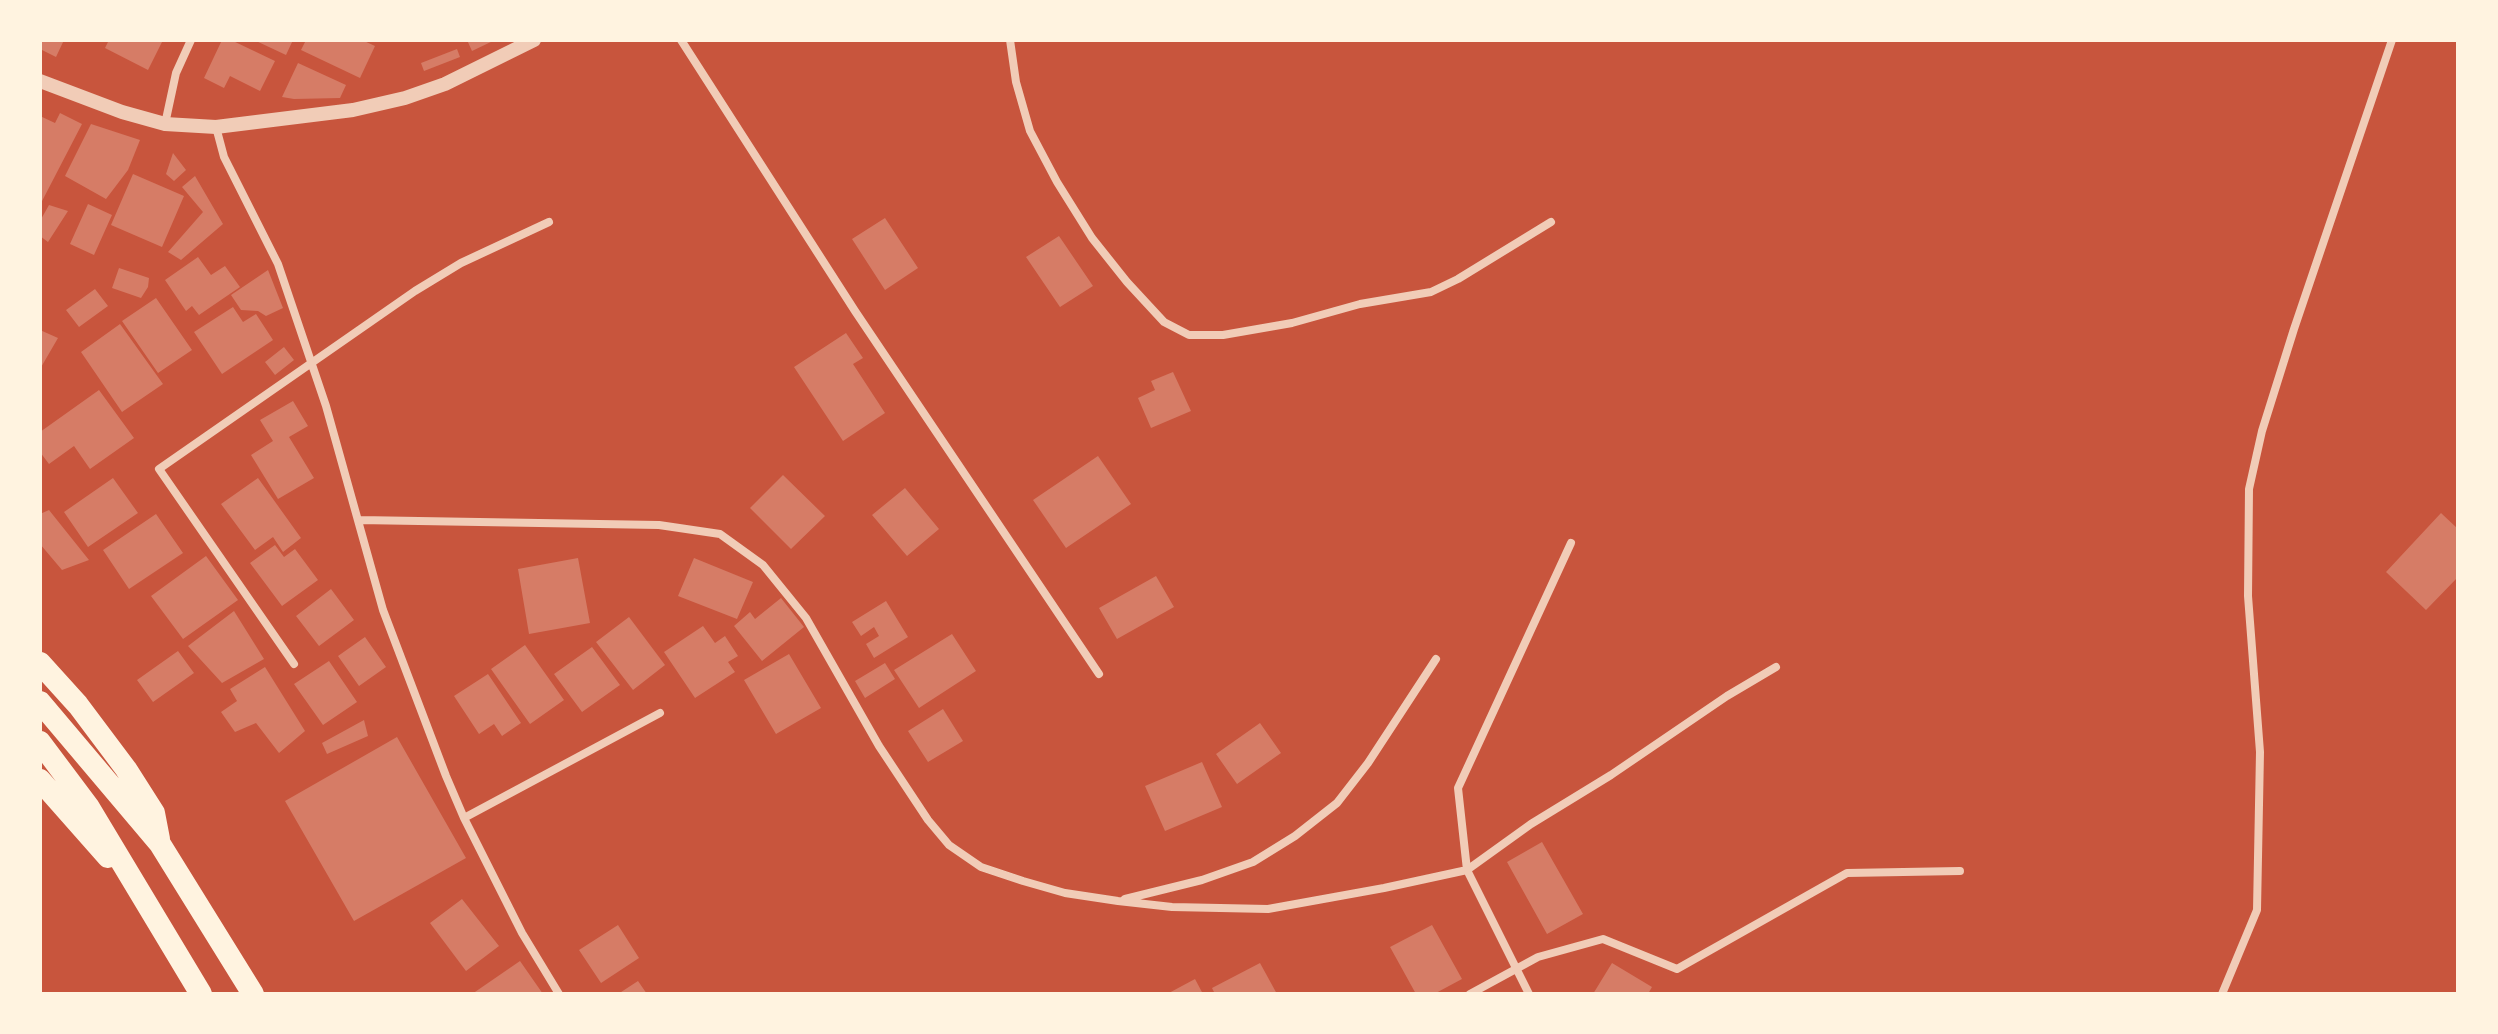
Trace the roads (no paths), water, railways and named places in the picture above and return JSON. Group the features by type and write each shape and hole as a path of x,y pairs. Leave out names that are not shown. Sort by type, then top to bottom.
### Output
{"highway":[{"path":"40,663 78,705 126,769 154,813 160,844"},
{"path":"40,702 160,844 253,994"},
{"path":"40,742 88,806 201,994"},
{"path":"40,780 142,894"}],"street":[{"path":"165,124 176,73 191,40"},
{"path":"40,81 122,112 165,124 216,127 353,110 405,98 445,84 534,40"},
{"path":"681,40 855,311 1099,674"},
{"path":"1010,40 1016,82 1030,131 1057,182 1092,238 1127,282 1164,322 1189,335 1223,335 1264,328 1360,304 1431,292 1551,222"},
{"path":"2222,994 2257,910 2260,752 2248,596 2249,489 2262,431 2294,329 2392,40"},
{"path":"216,127 224,157 278,264 359,520 383,610 464,818 522,933 559,994"},
{"path":"294,664 159,469 311,362 461,263 549,222"},
{"path":"359,520 659,525 720,534 763,565 806,618 879,746 928,820 949,845 981,867 1065,893 1172,907 1268,909 1467,870 1531,824 1776,667"},
{"path":"1529,994 1467,870 1458,788 1571,543"},
{"path":"1118,901 1202,880 1253,862 1295,836 1337,803 1368,763 1436,659"},
{"path":"464,818 660,713"},
{"path":"1470,994 1538,957 1603,939 1677,969 1847,873 1960,871"}]}
